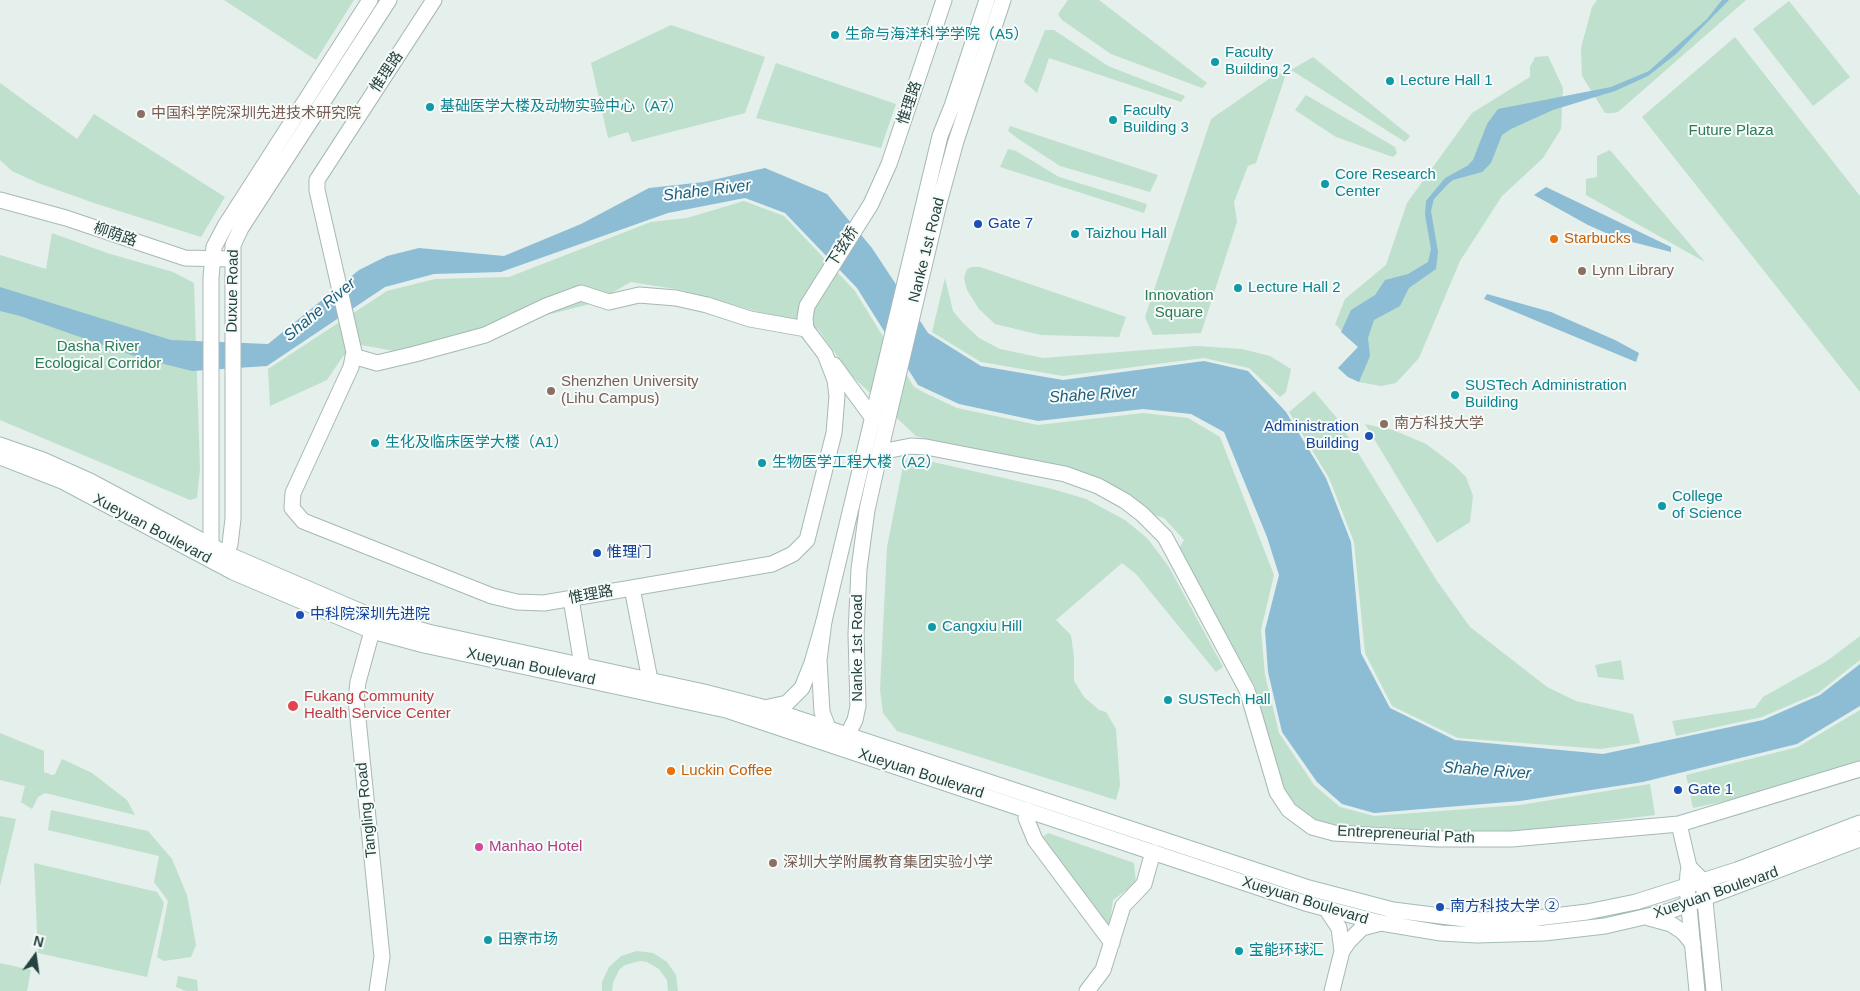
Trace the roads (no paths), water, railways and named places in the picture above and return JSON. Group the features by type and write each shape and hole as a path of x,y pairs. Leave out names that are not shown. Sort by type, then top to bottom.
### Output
{"street":[{"name":"Duxue Road","path":"218,557 211,411 212,259 216,241 370,0"},
{"name":"Duxue Road","path":"218,557 232,519 231,259 238,234 389,0"},
{"name":"惟理路","path":"434,0 317,180 317,190 353,354 351,367 293,493 292,508 303,521 492,596 517,602 544,603 571,600 772,564 793,554 807,540 836,414 835,380 825,354 806,329"},
{"name":"惟理路","path":"871,204 889,164 944,0"},
{"name":"Nanke 1st Road","path":"988,0 940,136 824,621 819,660 822,712 835,746 848,734 855,720 858,706 856,626 862,538 880,452 921,276 956,141 1003,0"},
{"path":"0,195 15,203"},
{"name":"柳荫路","path":"0,200 15,203 185,258 231,259"},
{"name":"下弦桥","path":"806,329 807,306 871,204"},
{"path":"353,354 377,363 424,352 485,335 546,306 581,294 609,302 639,295 676,298 707,305 750,319 806,329"},
{"path":"825,354 873,415"},
{"name":"Xueyuan Boulevard","path":"0,445 43,460 90,481 218,557 387,621 766,708 1309,888 1368,904 1421,915 1482,920 1561,916 1620,906 1687,887 1860,823"},
{"name":"Entrepreneurial Path","path":"880,452 911,446 926,446 1065,474 1098,486 1125,500 1142,514 1165,537 1247,690 1277,792 1289,810 1312,827 1334,833 1437,838 1512,839 1679,824 1860,769"},
{"name":"Xueyuan Boulevard","path":"0,457 62,481 372,631 424,645 701,703 1327,910 1381,923 1441,933 1510,935 1574,930 1644,918 1705,898 1860,840"},
{"path":"632,588 650,680"},
{"path":"571,600 582,665"},
{"path":"766,708 787,703 802,688 812,663 824,621"},
{"name":"Tangling Road","path":"372,631 358,682 356,699 382,956 377,991"},
{"path":"1027,810 1026,818 1036,840 1112,943"},
{"path":"1679,824 1689,867 1688,904 1697,991"},
{"path":"1087,991 1103,970 1123,906 1144,884 1153,852"},
{"path":"1689,867 1703,881 1714,991"},
{"path":"1327,910 1339,928 1342,951"},
{"path":"1644,918 1672,924 1684,932 1693,944"},
{"path":"1332,991 1342,951 1348,942 1362,928 1381,923"}],"water":[{"path":"1722,0 1729,0 1676,54 1648,76 1615,91 1553,110 1511,129 1502,135 1491,163 1482,172 1453,180 1448,184 1434,199 1431,211 1438,252 1436,269 1409,288 1400,306 1374,320 1368,338 1370,356 1359,382 1348,377 1338,368 1358,347 1341,332 1351,310 1375,295 1385,280 1408,274 1428,262 1431,249 1425,215 1426,201 1445,178 1467,166 1473,160 1487,124 1498,109 1611,87 1649,71 1707,19"},
{"name":"Shahe River","path":"765,168 827,194 872,248 928,333 981,366 1063,380 1204,361 1248,371 1286,412 1326,478 1351,542 1361,653 1390,708 1455,740 1603,754 1763,720 1820,695 1860,664 1860,706 1797,744 1643,782 1520,801 1374,813 1342,804 1317,782 1282,732 1268,672 1265,630 1279,575 1267,537 1224,432 1191,414 1143,409 1038,421 959,404 918,385 857,288 785,213 745,198 668,213 501,272 434,274 385,287 267,366 192,371 140,358 20,316 0,311 0,287 171,340 268,344 359,270 387,256 419,248 504,256 581,224 649,188 704,182"},
{"path":"1546,187 1671,247 1671,252 1617,238 1588,225 1534,195"},
{"path":"1487,294 1551,312 1615,340 1639,353 1636,362 1484,299"}],"place":[{"name":"生命与海洋科学学院（A5）","path":"835,35"},
{"name":"Faculty Building 2","path":"1215,62"},
{"name":"Lecture Hall 1","path":"1390,81"},
{"name":"基础医学大楼及动物实验中心（A7）","path":"430,107"},
{"name":"中国科学院深圳先进技术研究院","path":"141,114"},
{"name":"Faculty Building 3","path":"1113,120"},
{"name":"Core Research Center","path":"1325,184"},
{"name":"Gate 7","path":"978,224"},
{"name":"Taizhou Hall","path":"1075,234"},
{"name":"Starbucks","path":"1554,239"},
{"name":"Lynn Library","path":"1582,271"},
{"name":"Lecture Hall 2","path":"1238,288"},
{"name":"Shenzhen University (Lihu Campus)","path":"551,391"},
{"name":"SUSTech Administration Building","path":"1455,395"},
{"name":"南方科技大学","path":"1384,424"},
{"name":"Administration Building","path":"1369,436"},
{"name":"生化及临床医学大楼（A1）","path":"375,443"},
{"name":"生物医学工程大楼（A2）","path":"762,463"},
{"name":"College of Science","path":"1662,506"},
{"name":"惟理门","path":"597,553"},
{"name":"中科院深圳先进院","path":"300,615"},
{"name":"Cangxiu Hill","path":"932,627"},
{"name":"SUSTech Hall","path":"1168,700"},
{"name":"Fukang Community Health Service Center","path":"293,706"},
{"name":"Luckin Coffee","path":"671,771"},
{"name":"Gate 1","path":"1678,790"},
{"name":"Manhao Hotel","path":"479,847"},
{"name":"深圳大学附属教育集团实验小学","path":"773,863"},
{"name":"南方科技大学 ②","path":"1440,907"},
{"name":"田寮市场","path":"488,940"},
{"name":"宝能环球汇","path":"1239,951"}],"park label":[{"name":"Future Plaza","path":"1731,131"},
{"name":"Innovation Square","path":"1179,304"},
{"name":"Dasha River Ecological Corridor","path":"98,356"}]}
